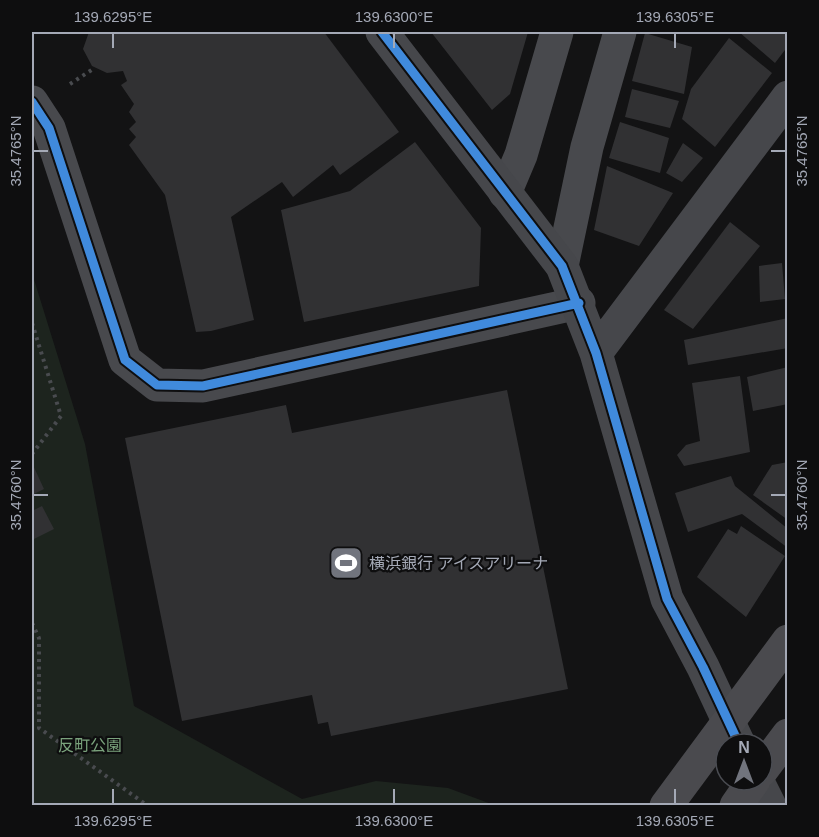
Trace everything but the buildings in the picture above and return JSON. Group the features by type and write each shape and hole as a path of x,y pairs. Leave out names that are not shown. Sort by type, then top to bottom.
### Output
{"highway":[{"path":"734,732 788,641"},
{"path":"774,754 788,735"},
{"path":"666,806 714,754"},
{"path":"736,806 747,792"}],"street":[{"path":"382,32 562,266 579,303 596,353 667,599 703,667 733,732"},
{"path":"505,193 521,155 557,32"},
{"path":"562,266 587,147 621,32"},
{"path":"596,353 788,97"},
{"path":"32,102 49,128 125,360 157,385 203,386 579,303"},
{"path":"762,792 770,806"}],"path":[{"path":"70,84 93,69"},
{"path":"32,323 61,416 32,454"},
{"path":"32,623 39,638 39,728 148,806"}],"green space":[{"name":"反町公園","path":"32,273 85,444 134,706 302,799 376,781 448,788 494,805 32,805"}],"cycle path":[{"path":"382,32 562,266 596,353 667,599 703,667 733,732"},
{"path":"32,102 49,128 125,360 157,385 203,386 579,303"}],"place":[{"name":"横浜銀行 アイスアリーナ","path":"346,563"}]}
